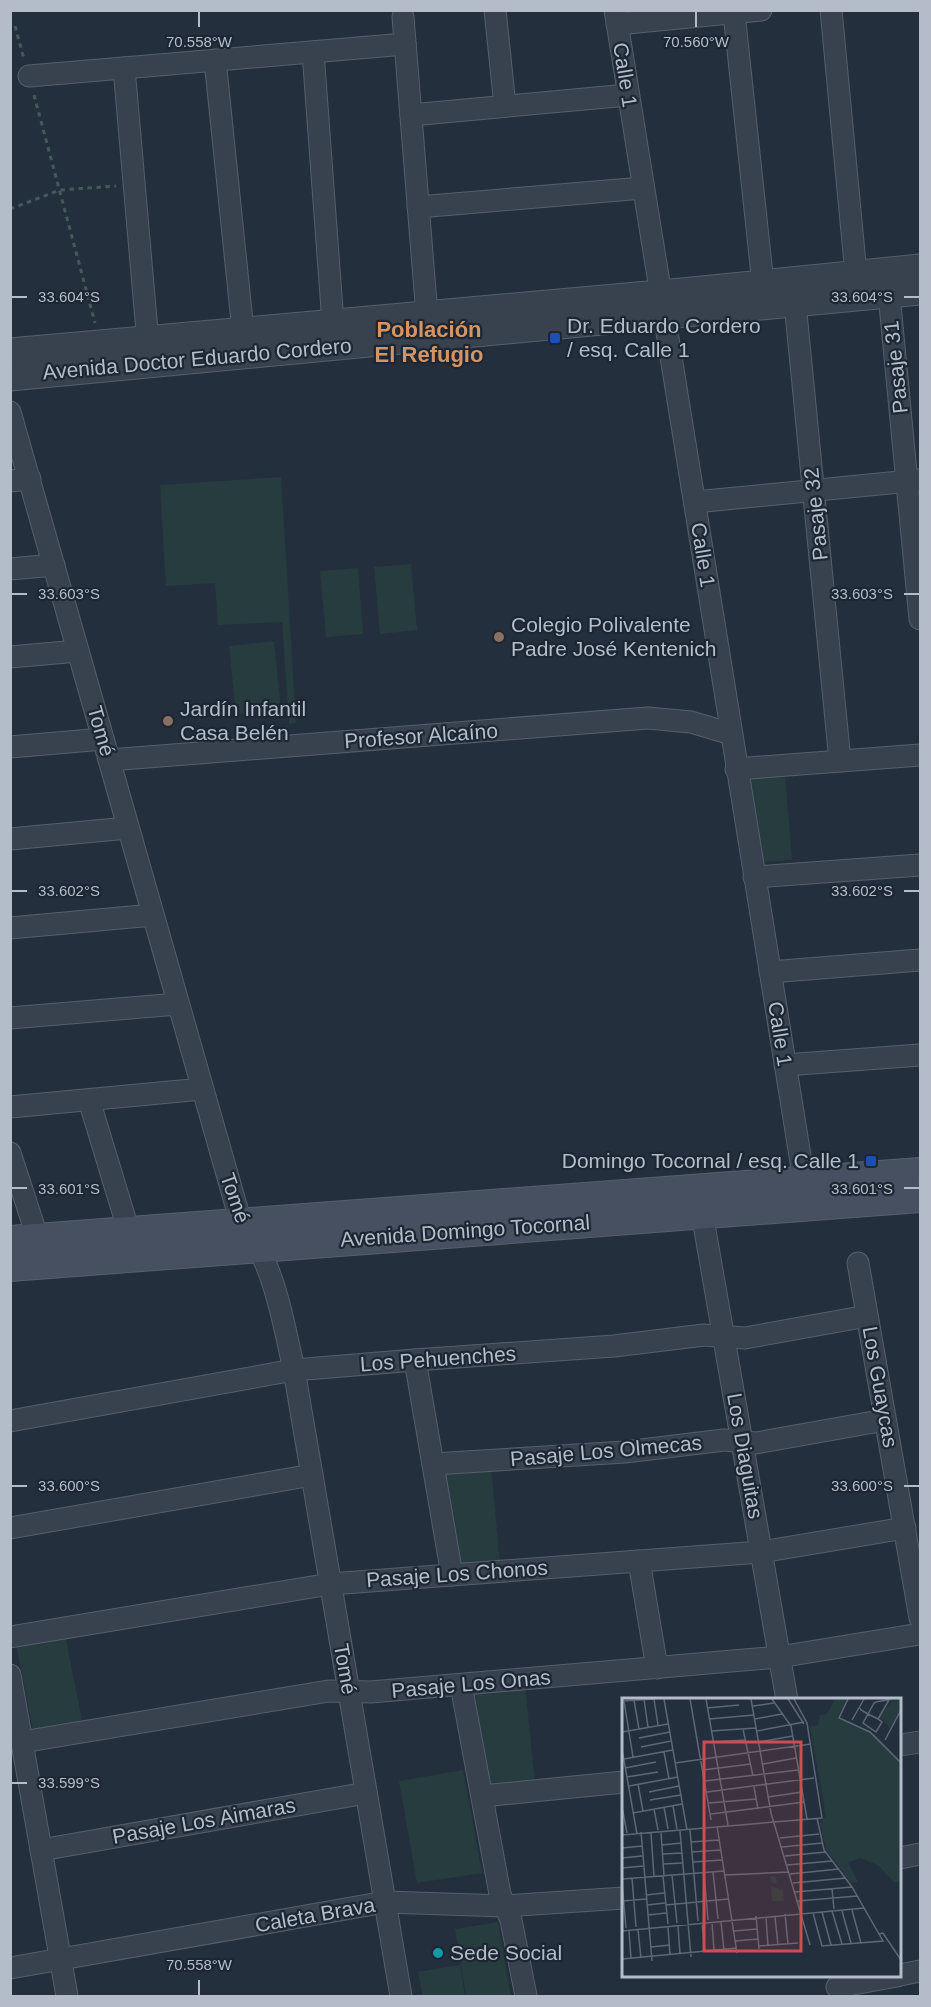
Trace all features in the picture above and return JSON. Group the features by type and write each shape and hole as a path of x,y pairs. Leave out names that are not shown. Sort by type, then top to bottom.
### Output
{"main road":[{"name":"Avenida Domingo Tocornal","path":"24,1240 129,1232 249,1235 702,1213 921,1173"},
{"name":"Avenida Domingo Tocornal","path":"10,1266 249,1235 806,1194 921,1197"}],"street":[{"path":"495,10 505,106"},
{"path":"616,17 761,10"},
{"path":"831,10 856,274"},
{"path":"734,13 763,284"},
{"path":"403,17 428,326"},
{"name":"Calle 1","path":"616,17 806,1194"},
{"path":"29,76 405,44"},
{"path":"313,52 333,323"},
{"path":"215,60 243,332"},
{"path":"124,68 149,352"},
{"path":"411,115 628,95"},
{"path":"418,207 643,188"},
{"name":"Avenida Doctor Eduardo Cordero","path":"663,305 763,284 921,268"},
{"name":"Avenida Doctor Eduardo Cordero","path":"10,352 100,344 149,352 663,305 795,303 921,291"},
{"name":"Pasaje 31","path":"889,294 914,481 921,619"},
{"name":"Pasaje 32","path":"795,303 840,761"},
{"name":"Avenida Doctor Eduardo Cordero","path":"10,377 149,352 243,332 333,323 428,326"},
{"name":"Tomé","path":"10,411 20,480 54,565 202,1089 249,1235 277,1301 294,1370 401,1996"},
{"path":"695,502 914,481"},
{"path":"10,569 54,565"},
{"path":"10,657 78,651"},
{"name":"Profesor Alcaíno","path":"109,760 648,718 691,722 731,735"},
{"path":"10,747 103,739"},
{"path":"736,769 921,754"},
{"path":"10,839 128,828"},
{"path":"754,878 921,865"},
{"path":"10,928 153,915"},
{"path":"770,972 921,960"},
{"path":"10,1018 178,1004"},
{"path":"785,1065 921,1055"},
{"path":"10,1107 202,1089"},
{"path":"89,1100 129,1232"},
{"path":"10,1153 24,1240"},
{"name":"Los Diaguitas","path":"702,1213 787,1698"},
{"name":"Los Guaycas","path":"858,1263 921,1618"},
{"name":"Los Pehuenches","path":"10,1421 294,1370 614,1346 704,1335 745,1338 867,1316"},
{"path":"415,1360 452,1575"},
{"name":"Pasaje Los Olmecas","path":"433,1464 624,1452 724,1440 756,1443 885,1420"},
{"path":"10,1528 312,1475"},
{"name":"Pasaje Los Chonos","path":"10,1637 330,1584 761,1552 905,1528"},
{"path":"639,1561 657,1668"},
{"name":"Pasaje Los Onas","path":"22,1742 329,1691 371,1692 779,1657 921,1634"},
{"path":"10,1675 67,1996"},
{"path":"461,1685 500,1894 511,1920 525,1996"},
{"path":"901,1745 921,1742"},
{"path":"482,1796 622,1782"},
{"name":"Pasaje Los Aimaras","path":"41,1850 366,1793"},
{"path":"901,1858 921,1854"},
{"name":"Caleta Brava","path":"10,1968 384,1902 505,1906 622,1898"},
{"path":"901,1974 921,1971"},
{"path":"837,1986 887,1977"}],"path":[{"path":"15,27 100,344"},
{"path":"10,209 60,190 135,184"}],"green space":[{"path":"281,477 296,723 289,724 282,622 218,625 215,583 166,586 160,485"},
{"path":"411,564 417,630 380,634 374,567"},
{"path":"358,568 363,634 326,637 320,571"},
{"path":"274,641 281,710 236,714 229,646"},
{"path":"785,774 792,860 763,862 750,776"},
{"path":"491,1466 500,1565 457,1568 443,1469"},
{"path":"65,1634 82,1721 33,1730 16,1644"},
{"path":"525,1685 535,1783 489,1787 471,1689"},
{"path":"463,1770 482,1873 417,1883 399,1781"},
{"path":"498,1922 511,1996 466,1996 455,1929"},
{"path":"460,1965 465,1996 423,1996 418,1972"}],"place":[{"name":"Dr. Eduardo Cordero / esq. Calle 1","path":"555,338"},
{"name":"Colegio Polivalente Padre José Kentenich","path":"499,637"},
{"name":"Jardín Infantil Casa Belén","path":"168,721"},
{"name":"Domingo Tocornal / esq. Calle 1","path":"871,1161"},
{"name":"Sede Social","path":"438,1953"}],"district":[{"name":"Población El Refugio","path":"429,342"}]}
